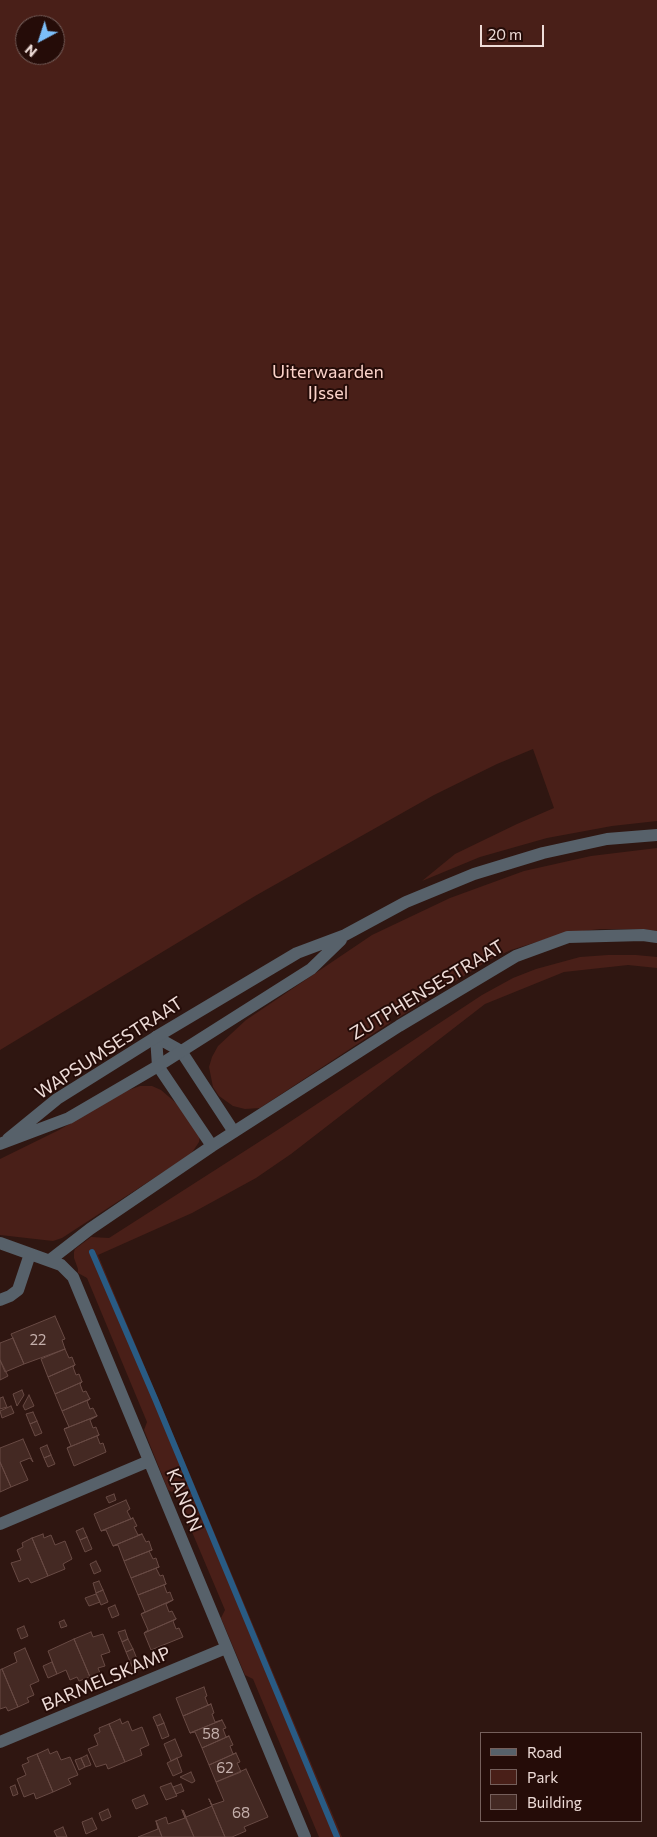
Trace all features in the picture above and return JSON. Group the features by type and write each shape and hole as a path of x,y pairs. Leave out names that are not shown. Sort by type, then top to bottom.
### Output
{"street":[{"name":"WAPSUMSESTRAAT","path":"4,1142 57,1099 156,1037 297,953 345,936 406,902 474,874 544,853 608,839 657,834"},
{"name":"ZUTPHENSESTRAAT","path":"50,1260 90,1229 212,1146 399,1026 516,956 568,937 643,935 657,937"},
{"name":"WAPSUMSESTRAAT","path":"4,1142 69,1118 158,1066 311,969 345,936"},
{"path":"156,1037 181,1051 234,1132"},
{"path":"156,1037 158,1066 212,1146"},
{"name":"KANON","path":"0,1243 61,1265 73,1277 305,1837"},
{"path":"0,1300 14,1294 18,1290 30,1254"},
{"path":"0,1524 149,1461"},
{"name":"BARMELSKAMP","path":"0,1742 226,1648"}],"green space":[{"name":"Uiterwaarden IJssel","path":"0,0 657,0 657,821 612,826 547,838 480,857 422,881 455,854 554,808 533,749 497,764 434,795 255,896 0,1050"},
{"path":"657,848 657,931 643,929 600,929 566,933 511,950 489,960 398,1018 394,1013 388,1017 391,1022 260,1108 245,1109 233,1106 219,1096 213,1087 209,1067 218,1046 246,1020 372,935 450,898 524,871 591,856"},
{"path":"608,955 657,957 657,968 628,965 564,972 485,1004 291,1154 256,1178 192,1213 98,1255 342,1837 319,1837 253,1679 245,1675 221,1618 225,1610 176,1494 168,1490 144,1430 147,1422 87,1278 78,1273 74,1252 75,1249 91,1237 109,1238 276,1131 482,995 513,978 536,969 580,957"},
{"path":"140,1086 152,1086 161,1090 182,1108 200,1136 199,1142 191,1154 62,1238 53,1241 0,1235 0,1159 59,1130 126,1091"}],"building":[{"path":"55,1316 65,1339 62,1340 65,1349 24,1364 11,1334"},
{"path":"13,1338 24,1364 5,1372 0,1360 0,1343"},
{"path":"65,1349 69,1358 72,1357 75,1365 48,1377 41,1359"},
{"path":"0,1360 8,1376 0,1380"},
{"path":"75,1365 73,1367 76,1375 79,1374 82,1382 55,1394 48,1377"},
{"path":"82,1382 80,1384 83,1392 86,1391 90,1399 62,1411 55,1394"},
{"path":"22,1390 24,1395 17,1406 13,1394"},
{"path":"29,1395 34,1406 25,1410 23,1406"},
{"path":"3,1397 7,1407 0,1409 0,1398"},
{"path":"90,1399 87,1401 90,1409 93,1408 97,1416 64,1429 69,1427 62,1411"},
{"path":"11,1406 14,1413 2,1418 0,1411"},
{"path":"33,1412 37,1421 30,1424 26,1414"},
{"path":"97,1416 90,1420 93,1428 96,1427 99,1435 67,1448 71,1446 64,1429"},
{"path":"37,1421 42,1433 35,1436 30,1424"},
{"path":"99,1435 97,1436 100,1444 103,1443 106,1452 74,1466 67,1448"},
{"path":"23,1439 33,1462 30,1458 20,1462 28,1480 11,1487 0,1462 0,1448"},
{"path":"47,1445 51,1455 44,1458 40,1448"},
{"path":"51,1455 55,1464 48,1467 44,1458"},
{"path":"0,1462 11,1487 0,1492"},
{"path":"114,1494 116,1500 109,1503 106,1497"},
{"path":"126,1500 130,1509 127,1511 131,1519 101,1531 94,1514"},
{"path":"133,1518 137,1526 134,1527 138,1535 142,1534 113,1546 106,1530 101,1531"},
{"path":"83,1528 87,1537 80,1540 76,1531"},
{"path":"43,1534 44,1538 51,1535 55,1545 65,1541 72,1559 63,1564 65,1569 48,1576 32,1538"},
{"path":"142,1534 146,1542 149,1541 152,1550 124,1561 118,1545 113,1546"},
{"path":"87,1537 92,1549 85,1552 80,1540"},
{"path":"32,1538 48,1576 31,1583 28,1578 19,1582 11,1563 21,1560 17,1550 23,1547 22,1543"},
{"path":"149,1551 153,1559 156,1558 159,1567 131,1578 124,1561"},
{"path":"96,1561 101,1571 94,1574 90,1564"},
{"path":"156,1568 160,1576 163,1575 166,1584 138,1595 131,1578"},
{"path":"99,1581 103,1590 96,1593 93,1583"},
{"path":"166,1584 164,1585 167,1593 170,1592 173,1600 141,1614 145,1612 138,1595"},
{"path":"103,1590 108,1602 101,1605 96,1593"},
{"path":"96,1594 100,1602 89,1606 85,1598"},
{"path":"173,1600 166,1604 169,1612 172,1611 176,1619 144,1633 148,1630 141,1614"},
{"path":"115,1605 119,1615 112,1618 108,1608"},
{"path":"176,1619 173,1621 176,1629 179,1628 183,1637 151,1650 144,1633"},
{"path":"64,1620 67,1626 61,1628 59,1622"},
{"path":"24,1626 28,1636 21,1639 17,1629"},
{"path":"125,1630 128,1639 122,1642 118,1632"},
{"path":"91,1632 93,1637 103,1634 110,1652 101,1655 105,1666 98,1668 100,1673 90,1677 74,1639"},
{"path":"74,1639 90,1677 79,1681 77,1677 70,1680 66,1670 57,1674 48,1651"},
{"path":"128,1639 133,1649 126,1652 122,1642"},
{"path":"25,1648 39,1681 30,1685 34,1695 27,1698 29,1702 18,1707 2,1669 17,1662 14,1653"},
{"path":"133,1649 141,1669 134,1671 126,1652"},
{"path":"52,1662 57,1674 48,1678 43,1666"},
{"path":"2,1669 18,1707 8,1711 6,1707 0,1709 0,1670"},
{"path":"204,1687 208,1705 211,1704 183,1716 176,1698"},
{"path":"211,1704 215,1722 222,1720 190,1733 183,1716"},
{"path":"160,1714 164,1723 157,1726 153,1717"},
{"path":"120,1719 122,1724 128,1721 132,1731 142,1727 149,1745 140,1749 142,1755 125,1762 109,1724"},
{"path":"222,1720 226,1728 223,1729 226,1737 229,1736 202,1748 195,1732 190,1733"},
{"path":"164,1723 169,1736 162,1739 157,1726"},
{"path":"109,1724 125,1762 108,1769 106,1764 96,1767 88,1749 98,1745 94,1735 100,1732 99,1728"},
{"path":"229,1736 233,1745 230,1746 233,1754 236,1753 209,1765 202,1748"},
{"path":"175,1739 182,1756 171,1761 164,1744"},
{"path":"48,1749 50,1754 57,1751 61,1760 70,1757 78,1775 68,1779 71,1784 53,1792 37,1754"},
{"path":"236,1753 240,1762 237,1763 241,1772 216,1782 209,1765"},
{"path":"37,1754 53,1792 36,1799 34,1793 24,1797 17,1779 26,1775 22,1765 29,1762 27,1758"},
{"path":"87,1755 91,1765 85,1767 81,1758"},
{"path":"81,1758 85,1767 79,1770 75,1760"},
{"path":"177,1758 182,1772 173,1776 167,1763"},
{"path":"246,1769 268,1817 244,1827 246,1831 232,1837 225,1837 209,1799 212,1805 224,1801 216,1782"},
{"path":"191,1772 195,1781 192,1783 180,1777"},
{"path":"171,1783 177,1796 166,1800 160,1787"},
{"path":"181,1784 184,1791 176,1794 173,1787"},
{"path":"15,1785 18,1794 13,1796 10,1787"},
{"path":"144,1795 148,1804 136,1809 132,1800"},
{"path":"212,1806 225,1837 194,1837 183,1810 186,1817"},
{"path":"108,1809 111,1817 102,1821 99,1813"},
{"path":"182,1810 194,1837 162,1837 156,1821 166,1817 168,1824 185,1818"},
{"path":"92,1818 97,1829 86,1834 82,1822"},
{"path":"156,1821 162,1837 138,1837 158,1829"},
{"path":"63,1827 67,1837 57,1837 54,1831"}],"waterway":[{"path":"92,1252 337,1837"}]}
